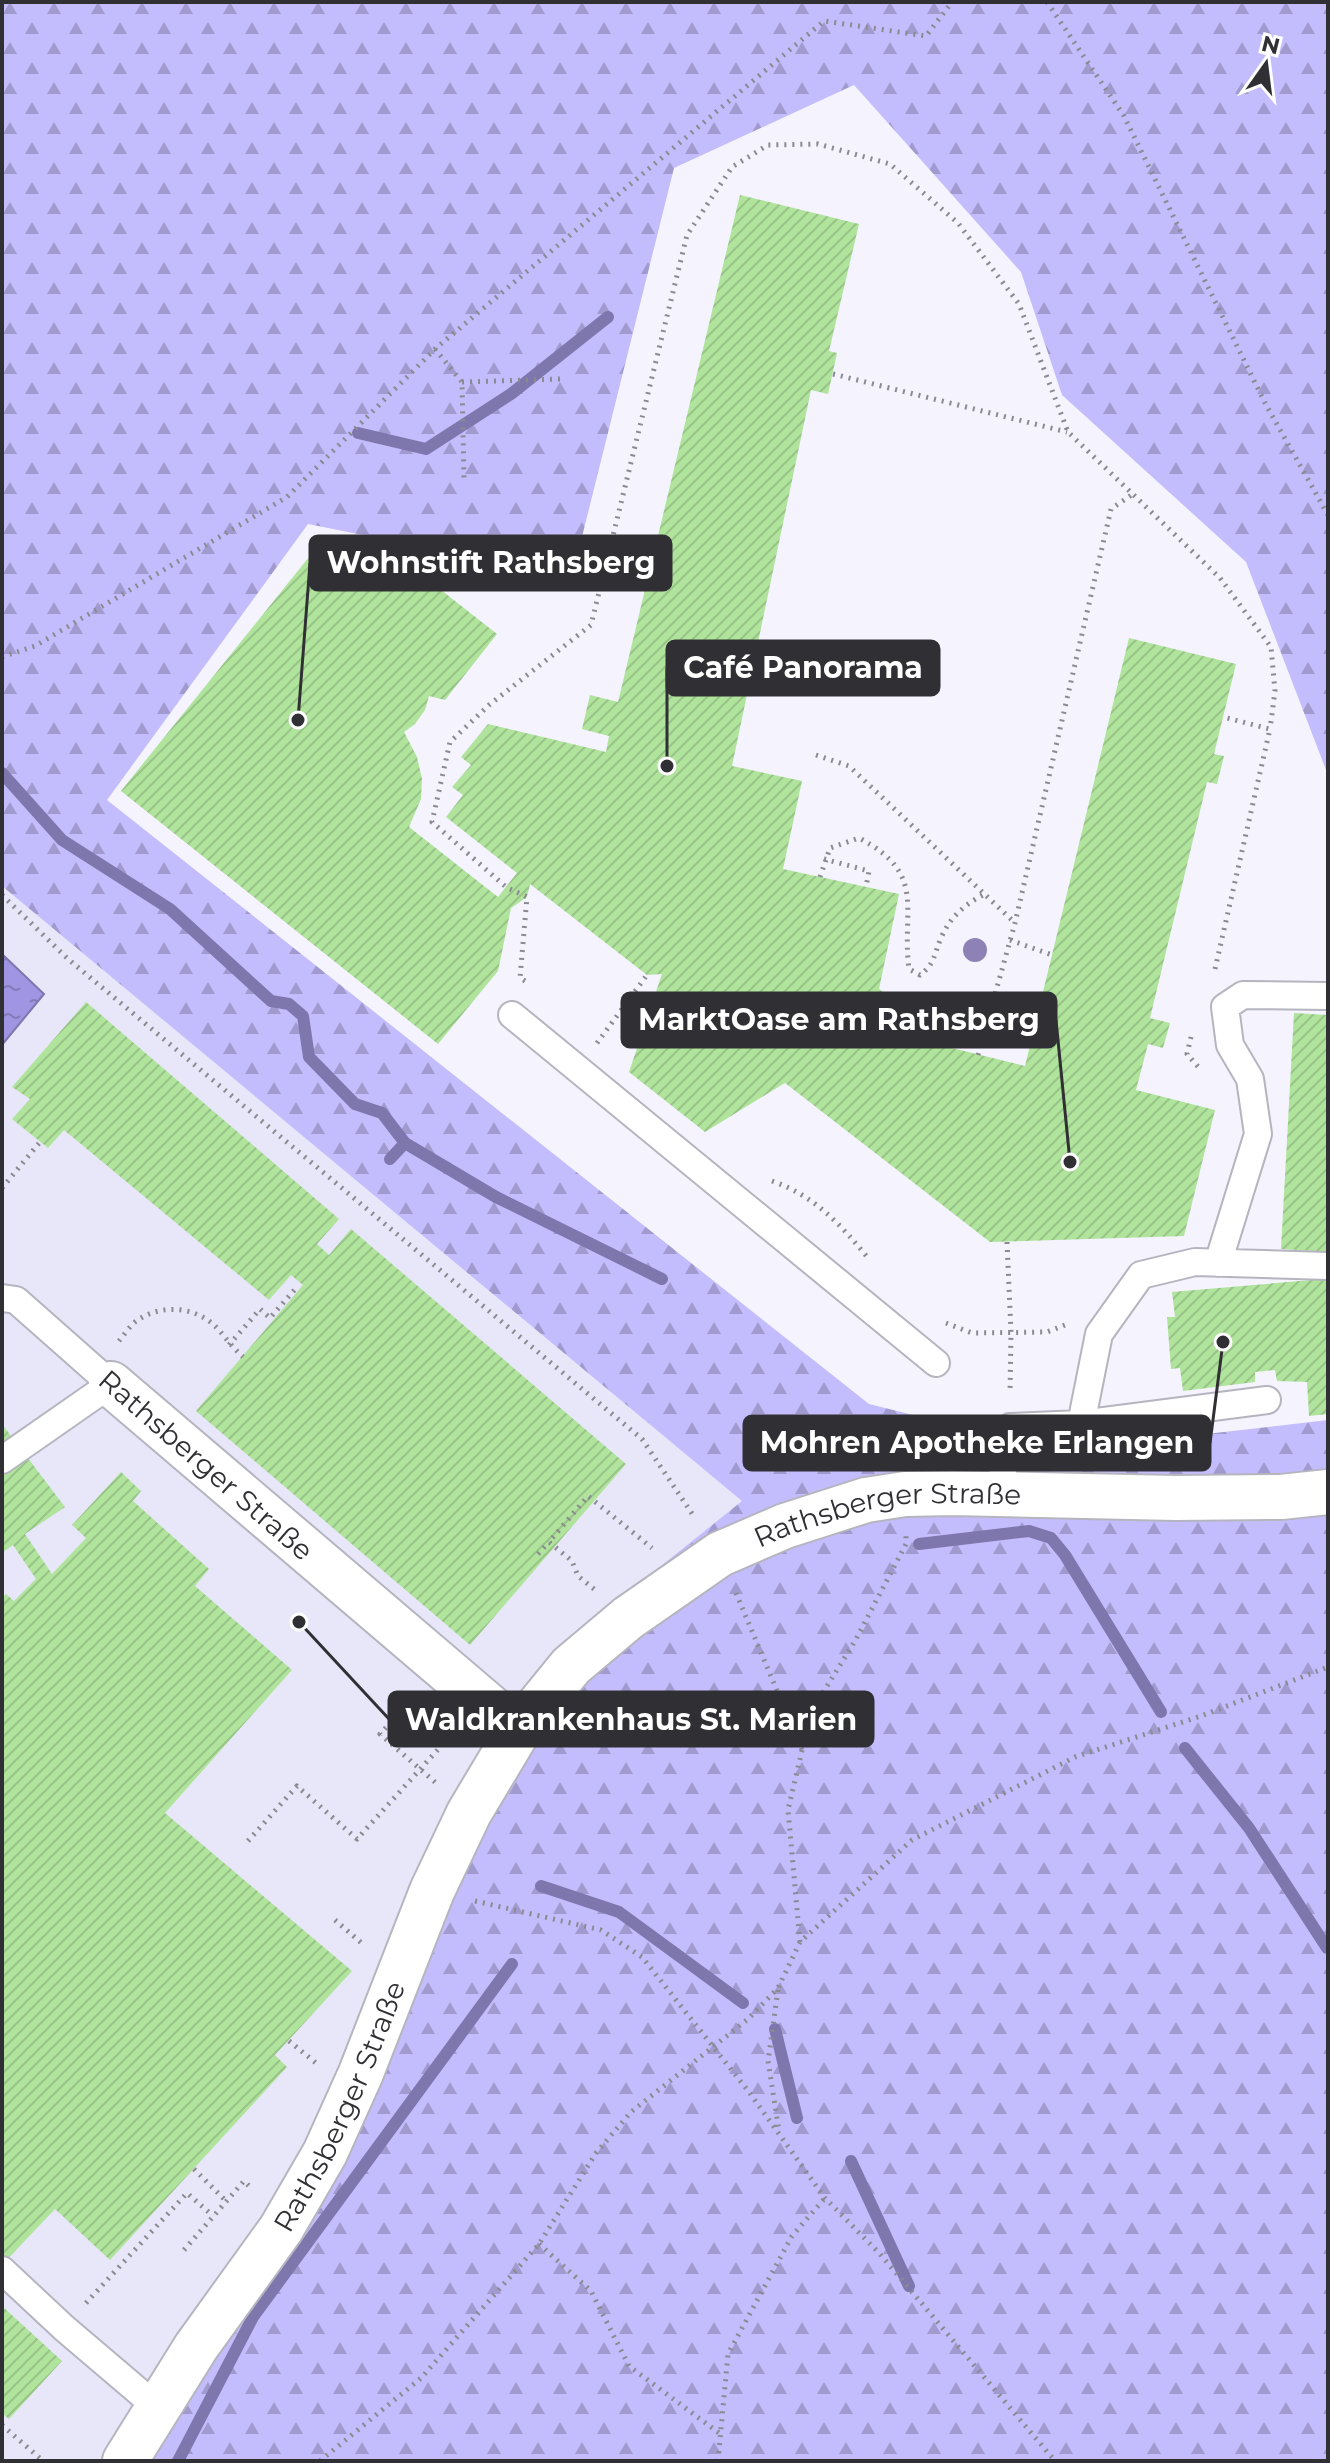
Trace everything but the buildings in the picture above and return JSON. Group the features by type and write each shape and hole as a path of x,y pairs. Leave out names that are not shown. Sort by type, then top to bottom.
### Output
{"street":[{"name":"Rathsberger Straße","path":"103,1377 518,1731"},
{"name":"Rathsberger Straße","path":"125,2461 196,2347 281,2229 325,2153 361,2073 432,1891 469,1813 518,1731 571,1666 628,1618 720,1554 785,1526 866,1500 905,1494 953,1493 1176,1498 1281,1497 1328,1492"}],"lane":[{"path":"1218,1263 1258,1134 1250,1079 1230,1045 1225,1007 1243,995 1328,996"},
{"path":"512,1015 936,1363"},
{"path":"1081,1424 1099,1334 1141,1275 1195,1262 1328,1266"},
{"name":"Rathsberger Straße","path":"2,1298 16,1300 103,1377"},
{"path":"2,1460 103,1377"},
{"path":"999,1495 1010,1427 1081,1424 1267,1400"},
{"path":"2,2270 158,2408"}],"path":[{"path":"2,657 35,646 287,497 435,349 824,21 926,36 952,2"},
{"path":"1047,2 1124,116 1265,403 1328,515"},
{"path":"531,987 520,978 527,897 506,887 432,822 450,742 489,705 591,625 687,235 732,167 768,145 818,144 890,164 958,223 1019,304 1068,432 1220,578 1271,647 1275,691 1270,729 1214,977"},
{"path":"435,349 462,382 464,480"},
{"path":"833,374 1068,432"},
{"path":"462,382 561,379"},
{"path":"978,1055 1015,923 1111,509 1133,494"},
{"path":"1223,717 1270,729"},
{"path":"816,755 849,766 1015,923"},
{"path":"820,877 830,848 859,838 879,849 900,871 909,903 909,969 920,975 933,966 941,937 964,905 985,894"},
{"path":"824,859 869,871 866,887"},
{"path":"2,895 68,959 642,1439 720,1554 802,1750"},
{"path":"1010,940 1052,955"},
{"path":"575,1067 597,1043 647,975"},
{"path":"1193,1028 1187,1054 1209,1078"},
{"path":"586,1033 608,1052"},
{"path":"2,1188 40,1142"},
{"path":"764,1178 797,1189 841,1226 869,1259"},
{"path":"845,1461 857,1451 895,1437 1010,1427 1011,1332 1007,1242"},
{"path":"229,1345 260,1309 270,1318 297,1287"},
{"path":"103,1377 133,1323 162,1309 191,1311 206,1319 243,1357"},
{"path":"937,1320 972,1333 1047,1332 1068,1324"},
{"path":"800,1942 788,1810 811,1712 855,1641 906,1544 905,1494 895,1437"},
{"path":"538,1554 588,1496 653,1549"},
{"path":"549,1542 572,1561 578,1576 628,1618"},
{"path":"441,1666 380,1734 469,1813"},
{"path":"779,2132 768,2061 778,1988 800,1942 912,1840 1075,1757 1201,1716 1328,1667"},
{"path":"248,1841 297,1786 357,1839 481,1701"},
{"path":"432,1891 601,1930 642,1957 779,2132 825,2198 880,2254 1055,2461"},
{"path":"320,2461 421,2378 539,2244 596,2153 631,2112 748,2019 778,1988"},
{"path":"289,2041 322,2068"},
{"path":"194,2169 226,2201"},
{"path":"184,2250 244,2181 261,2196"},
{"path":"100,2288 187,2193 213,2216"},
{"path":"718,2461 728,2354 792,2236 825,2198"},
{"path":"539,2244 591,2291 629,2366 720,2434"},
{"path":"2,2425 43,2461"}],"shaded area":[{"path":"2,886 743,1501 666,1562 527,1683 431,1842 323,2113 272,2209 139,2395 100,2461 2,2461"}],"green space":[{"path":"2,2 1328,2 1328,775 1246,562 1062,395 1021,272 854,85 674,168 572,577 308,524 107,800 869,1404 1058,1451 1328,1420 1328,2461 100,2461 139,2395 272,2209 323,2113 431,1842 527,1683 666,1562 742,1501 2,886"}],"water":[{"path":"2,954 44,994 2,1045"}],"waterway":[{"path":"358,433 426,449 511,394 608,317"},
{"path":"2,773 62,840 170,909 271,1001 289,1004 303,1016 309,1057 355,1104 382,1113 405,1143 496,1197 662,1279"},
{"path":"390,1159 405,1143"},
{"path":"919,1544 1029,1531 1051,1538 1065,1555 1161,1712"},
{"path":"1185,1748 1249,1828 1327,1948"},
{"path":"541,1886 619,1912 743,2003"},
{"path":"178,2461 253,2317 512,1964"},
{"path":"775,2029 797,2118"},
{"path":"851,2161 909,2286"}],"place":[{"name":"Wohnstift Rathsberg","path":"298,720"},
{"name":"Café Panorama","path":"667,766"},
{"name":"MarktOase am Rathsberg","path":"1070,1162"},
{"name":"Mohren Apotheke Erlangen","path":"1223,1342"},
{"name":"Waldkrankenhaus St. Marien","path":"299,1622"}]}
